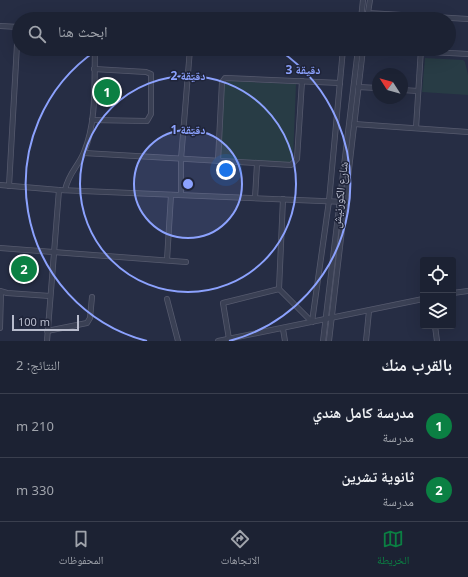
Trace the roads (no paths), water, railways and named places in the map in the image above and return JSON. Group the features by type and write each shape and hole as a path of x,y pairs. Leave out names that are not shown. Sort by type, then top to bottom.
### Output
{"street":[{"path":"362,12 363,0"},
{"path":"368,12 370,0"},
{"path":"456,18 468,18"},
{"path":"0,26 12,27"},
{"path":"456,54 468,55"},
{"path":"9,186 16,56"},
{"path":"65,190 70,173 84,153 92,120 95,56"},
{"path":"181,195 181,159 189,56"},
{"path":"312,322 329,201 342,56"},
{"name":"شارع الكورنيش","path":"323,341 357,56"},
{"name":"شارع الكورنيش","path":"329,341 362,56"},
{"path":"416,128 420,56"},
{"path":"92,120 147,121 151,114 151,74 146,72 94,69"},
{"path":"218,161 223,79 340,83"},
{"path":"84,153 291,165 296,162 302,81"},
{"path":"358,87 372,88"},
{"path":"408,90 418,91"},
{"path":"354,124 468,132"},
{"path":"255,198 257,164"},
{"path":"0,185 58,190 346,202"},
{"path":"47,341 58,190"},
{"path":"167,260 171,195"},
{"path":"283,200 278,289 312,322"},
{"path":"0,248 186,262"},
{"path":"229,339 223,303 278,289"},
{"path":"456,292 468,290"},
{"path":"0,328 1,291 50,296"},
{"path":"48,331 87,323 90,318 92,297"},
{"path":"167,300 178,341"},
{"path":"218,341 420,300"},
{"path":"366,341 369,311"},
{"path":"282,329 285,341"},
{"path":"430,341 437,340 435,329"},
{"path":"244,335 245,341"}],"place":[{"name":"مدرسة كامل هندي","path":"107,92"},
{"name":"ثانوية تشرين","path":"24,269"}]}
